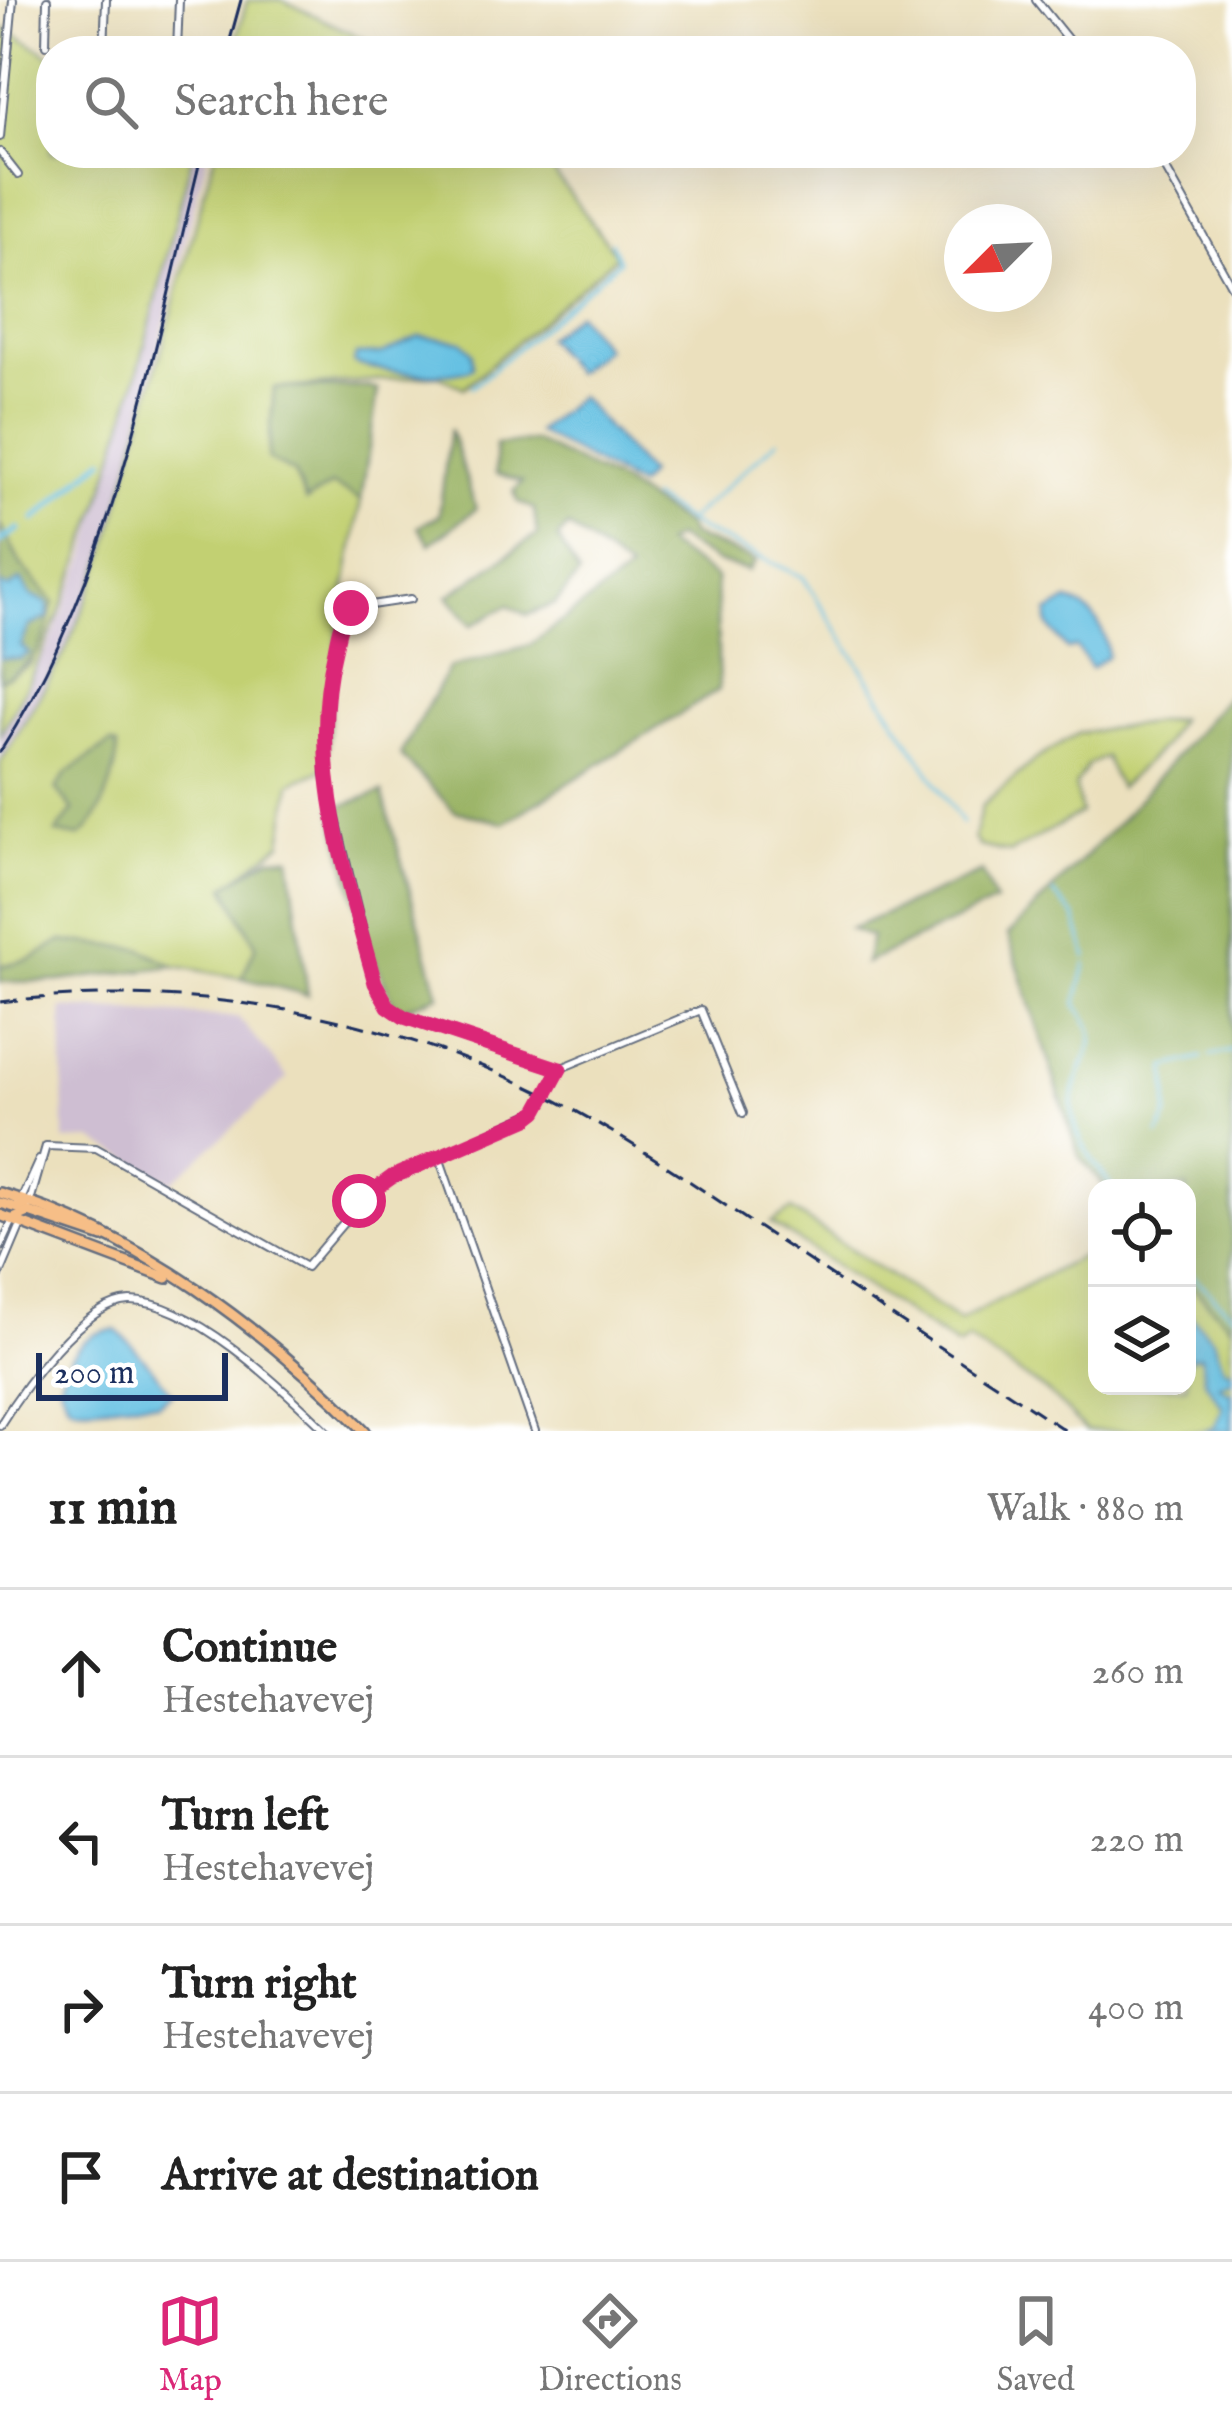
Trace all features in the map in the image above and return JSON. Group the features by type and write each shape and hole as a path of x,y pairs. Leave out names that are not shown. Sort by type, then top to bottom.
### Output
{"main road":[{"path":"0,1193 22,1210 198,1294"},
{"path":"0,1203 114,1239 282,1355 365,1431"},
{"path":"0,1215 22,1210"}],"street":[{"path":"0,136 13,0"},
{"path":"46,36 47,0"},
{"path":"105,36 106,0"},
{"path":"178,36 179,0"},
{"path":"1036,0 1065,36"},
{"path":"0,152 18,175"},
{"path":"1165,168 1232,286"},
{"path":"411,599 351,608 343,615 329,674 325,773 375,983 388,1006 404,1017 560,1069"},
{"path":"0,1274 46,1146 96,1148 306,1267 374,1187 537,1111 560,1069 701,1010 743,1113"},
{"path":"439,1157 535,1431"},
{"path":"0,1248 22,1210"},
{"path":"0,1425 52,1354 88,1320 128,1301 166,1310 217,1339 326,1431"}],"shaded area":[{"path":"189,168 204,168 105,557 64,654 0,763 0,735 48,647 88,551"},
{"path":"62,1008 238,1017 288,1078 172,1182 92,1140 64,1141"}],"green space":[{"path":"247,0 282,0 357,36 237,36"},
{"path":"5,28 36,47 36,168 189,168 137,377 93,524 67,596 0,735 0,680 30,665 54,603 21,565 0,524 0,80"},
{"path":"211,168 550,168 617,256 464,388 437,375 274,389 268,459 294,473 306,501 332,485 361,500 337,638 326,768 291,783 282,843 225,887 256,945 242,978 175,966 142,949 62,941 31,959 0,966 0,763 64,654 105,557"},
{"path":"274,388 378,390 361,500 332,485 306,501 294,473 268,459"},
{"path":"450,429 476,509 430,544 418,527 439,515"},
{"path":"534,441 622,484 687,526 690,535 756,561 748,571 717,562 676,538 665,544 716,578 719,690 504,823 454,811 400,755 449,668 530,645 629,571 568,526 558,538 579,575 555,604 527,615 509,605 472,625 448,596 537,535 534,509 518,502 514,491 522,482 496,474 495,445"},
{"path":"0,524 21,565 54,602 38,650 24,666 0,680"},
{"path":"1232,691 1232,1327 1196,1291 1196,1179 1098,1179 1079,1156 1008,935 1116,825"},
{"path":"1178,719 1163,746 1119,788 1105,757 1088,765 1075,786 1081,813 1010,853 979,846 974,838 982,806 1035,760 1079,733"},
{"path":"111,743 117,746 115,769 93,822 78,837 56,833 73,810 56,789 67,773"},
{"path":"382,792 439,995 397,1011 368,946 332,809"},
{"path":"271,857 290,857 308,995 242,978 256,945 225,886"},
{"path":"982,872 995,902 865,963 871,937 850,929"},
{"path":"62,941 142,949 175,966 59,981 0,982 0,966 31,959"},
{"path":"791,1210 959,1321 1088,1253 1088,1395 1196,1395 1196,1291 1232,1327 1232,1431 1086,1431 1050,1394 968,1340 958,1347 771,1223"}],"water":[{"path":"577,313 605,348 574,373 546,338"},
{"path":"419,336 462,341 472,352 473,367 415,373 354,363 356,355 382,354"},
{"path":"579,396 648,474 638,486 537,432"},
{"path":"21,580 31,596 48,603 48,618 29,626 21,646 29,653 20,659 0,658 0,585 9,588"},
{"path":"1068,601 1092,615 1105,637 1108,656 1091,668 1076,647 1067,649 1048,625 1048,613"},
{"path":"1196,1321 1214,1340 1223,1366 1232,1371 1232,1379 1219,1385 1232,1394 1232,1431 1205,1431 1215,1426 1223,1407 1204,1379 1201,1356 1196,1356"},
{"path":"116,1330 171,1394 158,1403 69,1404 59,1386 71,1356 86,1340"}],"waterway":[{"path":"472,387 619,261 611,242"},
{"path":"690,519 778,440"},
{"path":"87,474 104,459"},
{"path":"35,519 82,478"},
{"path":"651,498 699,529 803,577 962,823"},
{"path":"0,541 19,529"},
{"path":"1053,893 1075,917 1087,957"},
{"path":"1086,964 1076,1005 1092,1039 1074,1092 1074,1119 1083,1144 1106,1179"},
{"path":"1210,1056 1232,1051"},
{"path":"1159,1135 1168,1114 1167,1067 1202,1058"},
{"path":"1196,1279 1232,1314"}],"tram line":[{"path":"231,36 241,0"},
{"path":"0,752 40,683 101,537 146,385 198,168"}],"railway":[{"path":"0,1002 67,996 204,999 339,1021 469,1061 618,1135 1066,1431"}],"route":[{"path":"351,608 343,615 329,674 325,773 375,983 388,1006 404,1017 560,1069 537,1111 528,1118 392,1177 359,1201"}]}
